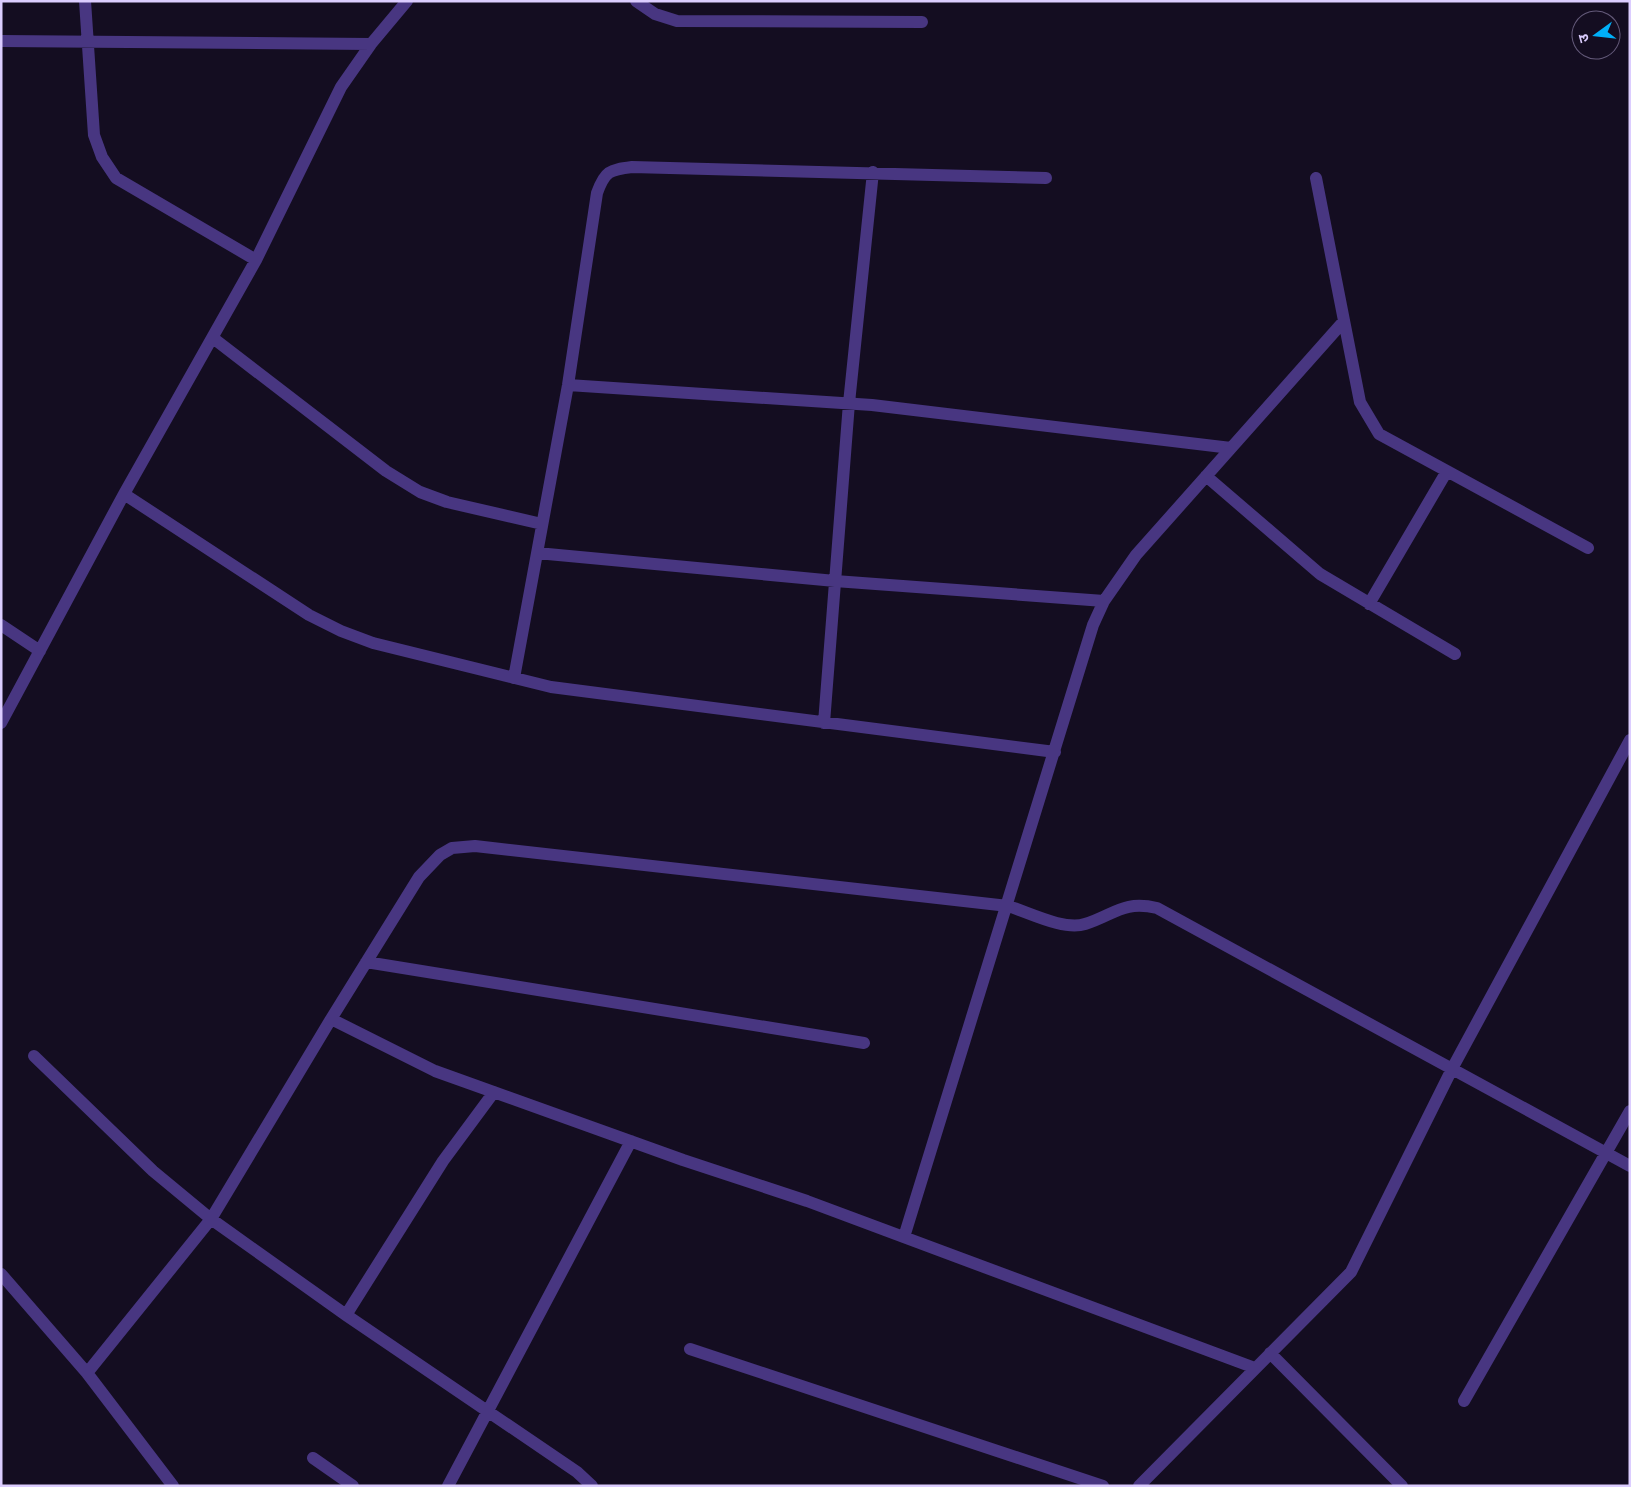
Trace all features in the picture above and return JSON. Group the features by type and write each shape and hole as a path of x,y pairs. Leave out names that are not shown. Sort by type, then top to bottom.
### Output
{"street":[{"path":"85,1 94,135 102,158 116,178 256,260"},
{"path":"1,723 124,494 256,260 341,87 371,44 407,1"},
{"path":"636,1 655,14 677,21 922,22"},
{"path":"1,41 371,44"},
{"path":"514,678 568,385 597,193 603,176 614,169 632,167 1046,178"},
{"path":"824,722 849,403 873,172"},
{"path":"1316,178 1360,402 1368,419 1379,434 1588,548"},
{"path":"904,1237 1008,906 1093,625 1104,601 1136,555 1344,321"},
{"path":"213,338 386,471 420,492 447,502 542,524"},
{"path":"568,385 849,403 1231,448"},
{"path":"1369,604 1447,471"},
{"path":"1206,476 1320,574 1454,654"},
{"path":"124,494 309,615 341,632 373,643 550,687 1055,752"},
{"path":"537,553 835,581 1104,601"},
{"path":"1,625 40,651"},
{"path":"1139,1486 1351,1272 1453,1067 1630,740"},
{"path":"87,1373 212,1219 331,1019 419,877 440,855 452,848 475,846 1008,906 1068,926 1084,924 1117,908 1130,905 1141,904 1157,908 1453,1067 1630,1166"},
{"path":"366,962 864,1043"},
{"path":"331,1019 435,1071 807,1201 1255,1368"},
{"path":"34,1056 147,1165 212,1219 346,1315 577,1472 592,1486"},
{"path":"346,1315 443,1161 494,1092"},
{"path":"1464,1401 1630,1111"},
{"path":"448,1486 631,1141"},
{"path":"1,1274 87,1373 173,1486"},
{"path":"690,1349 1103,1486"},
{"path":"1270,1354 1402,1486"},
{"path":"313,1458 353,1486"}]}
